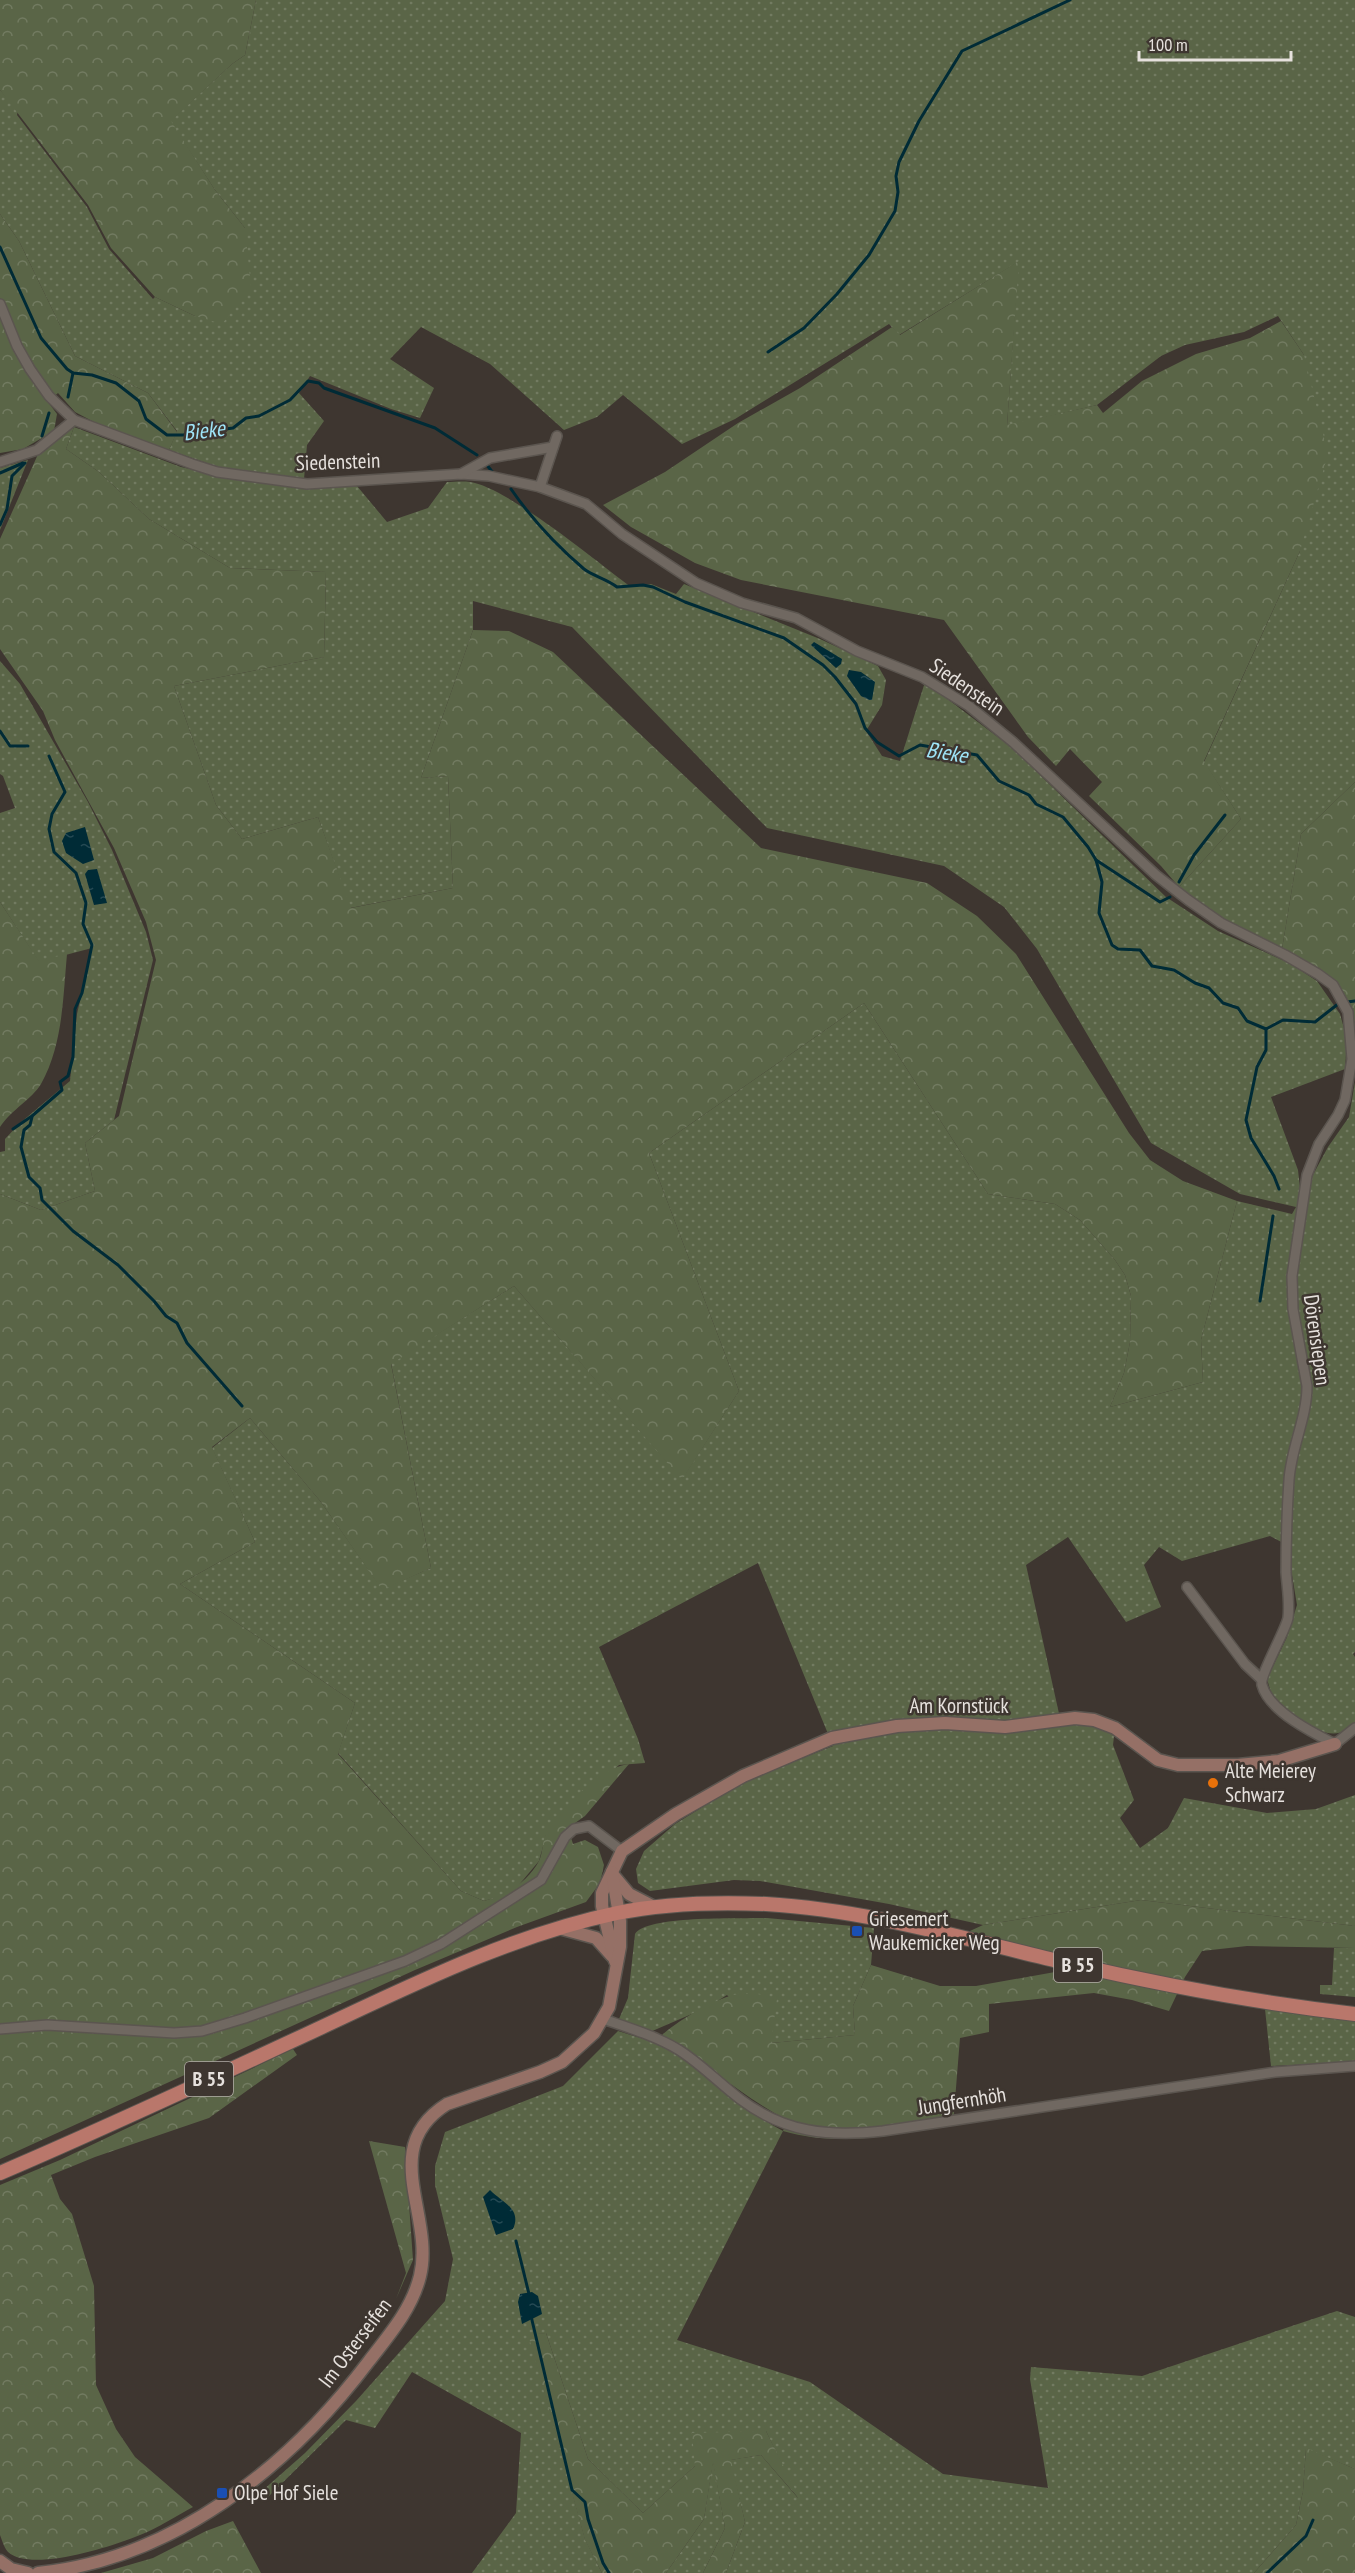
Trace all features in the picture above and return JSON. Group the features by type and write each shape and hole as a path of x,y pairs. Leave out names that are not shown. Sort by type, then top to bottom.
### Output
{"main road":[{"name":"B 55","path":"0,2173 418,1983 510,1945 604,1916 654,1907 766,1904 854,1914 1182,1987 1261,2002 1355,2014"}],"street":[{"path":"0,304 17,346 30,369 49,396 74,420 37,450 0,462"},
{"name":"Siedenstein","path":"74,420 217,472 307,484 461,474 498,477 540,487 586,504 622,534 696,583 742,603 796,618 857,651 932,682 969,706 1013,742 1156,875 1188,900 1221,923 1285,955 1333,985"},
{"path":"540,487 557,436"},
{"path":"461,474 490,458 553,447"},
{"name":"Dörensiepen","path":"1261,1679 1280,1639 1288,1614 1286,1572 1291,1457 1307,1397 1293,1309 1292,1275 1305,1183 1319,1144 1342,1107 1352,1059 1348,1012 1333,985"},
{"path":"1187,1587 1245,1664 1261,1679 1263,1688 1270,1698 1287,1716 1309,1731 1335,1744 1355,1728"},
{"name":"Am Kornstück","path":"622,1851 676,1814 743,1776 787,1755 832,1738 897,1726 945,1723 1005,1727 1060,1718 1094,1720 1115,1728 1158,1760 1178,1765 1238,1765 1280,1761 1335,1744"},
{"path":"0,2029 47,2025 128,2031 202,2031 405,1961 441,1944 541,1880 565,1837 574,1829 589,1826 622,1851 602,1893 604,1916"},
{"path":"612,1872 629,1894 654,1907"},
{"path":"612,1872 618,1913"},
{"name":"Im Osterseifen","path":"38,2573 63,2570 115,2556 178,2529 216,2507 252,2483 290,2452 360,2373 397,2323 414,2294 422,2258 411,2164 413,2149 423,2125 436,2111 447,2104 540,2072 562,2062 584,2044 603,2019 614,1993 620,1947 618,1913"},
{"name":"Im Osterseifen","path":"604,1916 616,1965"},
{"path":"559,1928 596,1938 605,1947 616,1965"},
{"name":"Jungfernhöh","path":"603,2019 672,2046 741,2100 767,2115 808,2132 831,2134 883,2131 1275,2072 1355,2066"},
{"path":"0,2561 11,2569 28,2573"}],"green space":[{"path":"0,0 256,0 245,55 232,64 171,121 215,190 245,228 251,287 222,324 195,316 155,297 111,248 88,205 0,90"},
{"path":"256,0 1355,0 1355,782 1301,834 1282,949 1223,923 1179,887 1241,819 1204,762 1300,551 1304,355 1278,316 1244,332 1185,345 1161,356 1097,405 1007,426 1018,262 899,335 889,324 735,419 682,444 623,395 597,417 564,430 490,364 421,327 390,359 434,388 420,418 391,409 310,376 299,393 324,421 307,445 304,479 307,482 221,468 169,450 177,431 148,393 75,356 19,241 0,214 0,90 18,110 17,115 87,207 109,249 153,299 155,297 195,316 245,228 215,190 170,121 232,64 245,55"},
{"path":"0,214 19,241 75,356 148,393 177,432 169,450 94,422 75,412 58,393 48,402 57,414 54,431 23,449 0,453"},
{"path":"1019,261 1007,425 1097,405 1103,413 1142,381 1196,354 1250,338 1281,321 1304,355 1328,454 1300,551 1204,761 1241,819 1179,887 1161,866 1089,796 1102,782 1070,749 1056,766 1028,737 944,620 741,580 695,563 631,527 603,505 665,472 738,423 800,388 892,327 900,335"},
{"path":"74,427 181,467 218,475 308,489 357,486 387,522 428,508 447,482 470,482 486,487 528,511 631,587 651,584 676,594 684,584 820,639 878,666 886,680 882,705 866,731 882,756 900,761 925,682 1011,747 1166,897 1218,931 1289,963 1317,981 1340,1014 1347,1039 1345,1069 1271,1097 1298,1170 1301,1197 1328,1147 1349,1117 1355,1082 1355,1652 1353,1654 1355,1657 1355,1722 1346,1730 1336,1733 1313,1728 1290,1713 1271,1690 1267,1679 1287,1637 1297,1605 1287,1545 1270,1536 1182,1561 1159,1547 1144,1565 1161,1607 1126,1622 1068,1537 1026,1565 1060,1718 1115,1728 1113,1745 1134,1800 1120,1818 1140,1848 1168,1828 1184,1798 1267,1813 1316,1809 1355,1795 1355,1926 1141,1900 983,1925 889,1904 760,1881 734,1880 650,1891 638,1883 636,1869 644,1851 675,1824 745,1781 833,1746 758,1563 599,1647 638,1739 645,1763 619,1765 546,1835 539,1861 518,1886 504,1895 484,1901 461,1891 338,1753 355,1703 180,1584 255,1542 212,1448 250,1418 321,1502 382,1589 431,1568 391,1363 514,1286 682,1479 739,1391 649,1153 864,1003 988,1194 1055,1204 1080,1220 1125,1275 1131,1296 1130,1342 1124,1373 1110,1407 1203,1382 1201,1340 1237,1201 1292,1214 1296,1207 1240,1194 1151,1143 1037,949 1004,907 944,866 767,828 572,627 473,601 473,630 421,778 448,776 453,888 350,908 318,817 242,839 216,805 174,686 324,657 326,572 230,568 149,519 99,472 66,449"},
{"path":"74,427 66,449 99,472 149,519 230,568 326,572 324,657 174,686 216,805 242,839 318,817 351,908 453,888 448,776 421,778 473,630 509,631 553,652 761,848 927,883 977,916 1016,954 1129,1133 1150,1160 1183,1181 1237,1201 1201,1340 1203,1382 1110,1407 1124,1373 1130,1342 1131,1296 1125,1275 1080,1220 1055,1204 988,1194 864,1003 649,1153 739,1391 682,1480 514,1286 391,1364 431,1568 382,1590 321,1502 250,1418 212,1447 255,1542 180,1584 355,1703 338,1754 461,1891 484,1901 501,1895 529,1876 539,1861 546,1834 561,1813 594,1781 618,1767 629,1764 585,1816 568,1828 573,1844 585,1840 598,1847 604,1865 600,1883 586,1902 517,1927 415,1970 0,2159 0,1194 41,1210 95,1191 85,1143 119,1116 156,960 146,922 114,848 55,740 43,711 0,649 0,539 39,452"},
{"path":"28,460 0,530 0,468"},
{"path":"0,661 20,684 88,802 112,850 146,932 153,960 114,1120 85,1143 95,1191 41,1210 0,1194 0,1152 5,1151 5,1139 20,1123 70,1081 77,1014 92,948 39,962 0,902 0,813 15,808 3,776 0,774"},
{"path":"1355,782 1355,1024 1350,1010 1335,988 1282,949 1301,834"},
{"path":"0,902 39,961 67,954 61,1020 48,1069 37,1089 0,1127"},
{"path":"1141,1900 1355,1926 1355,1948 1247,1946 1202,1951 1185,1977 1169,2011 1132,2000 1094,1993 989,2004 989,2032 960,2038 953,2125 868,2138 826,2138 783,2131 787,2120 770,2111 662,2035 691,2014 716,2001 728,1996 749,1993 777,1999 771,2043 855,2035 853,2006 871,1965 940,1986 976,1986 1055,1972 1067,1964 959,1936 983,1925"},
{"path":"767,1918 874,1928 871,1965 853,2006 855,2035 771,2043 727,1995 708,2007 650,2032 619,2019 628,1998 635,1934 643,1928 676,1921"},
{"path":"1334,1948 1355,1948 1355,1997 1320,1994 1320,1985 1332,1985"},
{"path":"1265,2009 1355,2019 1355,2062 1271,2066"},
{"path":"618,2031 671,2051 754,2113 783,2131 677,2340 810,2382 943,2474 1048,2488 1030,2379 1031,2367 1142,2376 1337,2311 1355,2317 1355,2469 1306,2449 1303,2491 1296,2525 1254,2573 726,2573 745,2522 730,2460 761,2455 798,2498 766,2431 695,2466 643,2513 588,2459 546,2333 529,2335 585,2539 602,2573 472,2573 516,2513 521,2433 412,2372 375,2428 346,2420 267,2498 262,2491 305,2453 356,2401 445,2301 453,2259 435,2185 435,2166 445,2132 563,2086"},
{"path":"293,2049 297,2055 209,2118 95,2157 51,2175 60,2199 72,2214 94,2286 96,2385 116,2429 135,2457 193,2507 128,2540 73,2556 35,2560 19,2558 8,2552 0,2535 0,2185 60,2160"},
{"path":"369,2141 405,2147 413,2260 396,2299 406,2273"},
{"path":"546,2333 588,2459 643,2513 695,2466 692,2433 766,2431 801,2501 761,2455 731,2460 745,2522 726,2573 703,2573 725,2528 713,2463 704,2519 666,2573 602,2573 585,2540 528,2334"},
{"path":"1306,2448 1355,2469 1355,2573 1254,2573 1296,2525 1303,2491"},
{"path":"713,2460 725,2528 703,2573 666,2573 704,2519"},
{"path":"233,2521 261,2573 101,2573 153,2558 206,2531"}],"water":[{"path":"814,642 842,659 841,664 836,668 811,645"},
{"path":"849,670 861,672 875,682 872,700 861,696 847,676"},
{"path":"85,827 94,860 83,864 66,853 62,841 66,833"},
{"path":"97,869 107,903 94,905 85,874 88,870"},
{"path":"490,2190 510,2207 515,2216 513,2229 496,2235 483,2197"},
{"path":"532,2292 538,2296 542,2314 522,2324 518,2302 520,2294"}],"waterway":[{"path":"768,352 804,328 837,294 869,255 895,211 898,192 896,176 899,162 919,121 962,51 1070,0"},
{"name":"Bieke","path":"0,247 41,338 67,369 73,373 92,375 116,383 139,401 146,419 167,435 233,428 246,418 259,416 290,400 308,381 319,383 324,388 435,428 477,455"},
{"path":"68,397 73,373"},
{"path":"42,436 49,413"},
{"path":"0,473 23,463"},
{"path":"0,525 7,509 12,476 25,463"},
{"name":"Bieke","path":"486,464 494,474"},
{"name":"Bieke","path":"511,489 545,531 584,569 617,587 643,585 653,587 685,602 784,638 823,665 835,677 856,704 865,728 877,742 899,756 920,745 977,755 999,781 1029,795 1036,804 1063,817 1096,860 1102,882 1099,913 1112,945 1118,949 1140,950 1152,966 1174,970 1195,983 1209,988 1223,1003 1238,1008 1247,1021 1266,1029 1283,1020 1315,1022 1338,1004"},
{"path":"0,731 10,746 28,746"},
{"path":"13,1129 62,1090 60,1082 68,1076 73,1057 75,1009 82,993 92,945 83,924 86,903 76,873 54,852 49,829 52,814 65,792 49,756"},
{"path":"1179,882 1194,855 1225,815"},
{"path":"1096,860 1160,902 1170,897"},
{"name":"Bieke","path":"1347,1002 1355,1001"},
{"path":"1266,1029 1266,1050 1257,1067 1246,1120 1251,1138 1274,1176 1279,1189"},
{"path":"32,1117 30,1125 24,1130 21,1147 29,1177 40,1188 42,1200 73,1231 118,1265 166,1316 177,1323 187,1343 242,1406"},
{"path":"1260,1301 1273,1216"},
{"path":"516,2241 529,2294"},
{"path":"531,2316 572,2490 585,2502 588,2519 603,2563 609,2573"},
{"path":"1267,2573 1306,2536 1313,2520"}],"place":[{"name":"Alte Meierey Schwarz","path":"1213,1783"},
{"name":"Griesemert Waukemicker Weg","path":"857,1931"},
{"name":"Olpe Hof Siele","path":"222,2493"}]}
